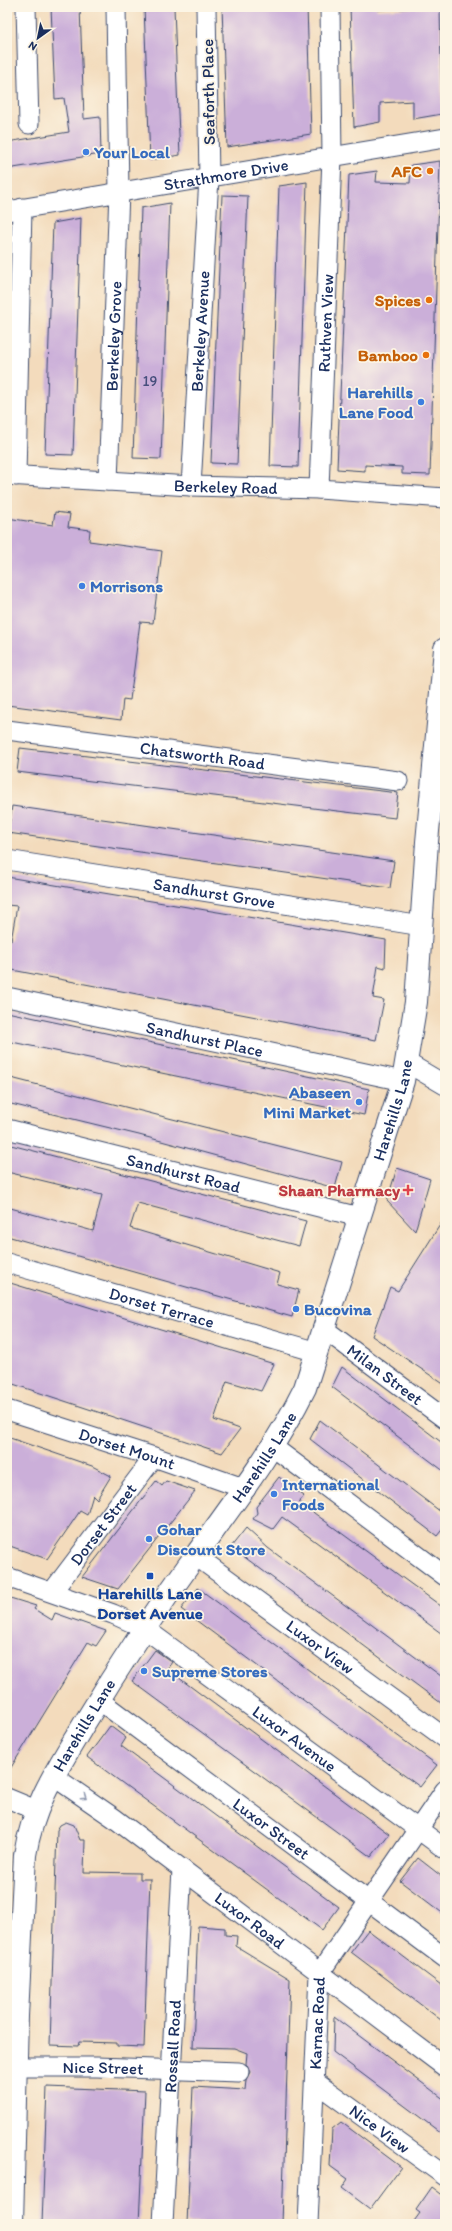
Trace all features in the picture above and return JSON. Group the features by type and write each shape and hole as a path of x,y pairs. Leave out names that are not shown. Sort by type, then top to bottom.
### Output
{"main road":[{"name":"Harehills Lane","path":"12,2224 16,2066 25,1855 28,1833 36,1810 53,1776 98,1700 144,1628 246,1489 273,1447 305,1388 404,1071 416,1002 427,842 442,724 445,649"}],"street":[{"path":"26,7 29,124"},
{"name":"Berkeley Grove","path":"108,480 118,192 116,7"},
{"name":"Seaforth Place","path":"206,7 210,178"},
{"name":"Ruthven View","path":"319,489 332,157 330,7"},
{"name":"Strathmore Drive","path":"15,210 445,138"},
{"name":"Berkeley Avenue","path":"191,486 210,178"},
{"path":"11,475 15,210"},
{"name":"Berkeley Road","path":"11,475 191,486 319,489 445,498"},
{"name":"Chatsworth Road","path":"7,730 398,781"},
{"name":"Sandhurst Grove","path":"7,860 422,926"},
{"name":"Sandhurst Place","path":"7,997 404,1071 445,1085"},
{"name":"Sandhurst Road","path":"7,1129 359,1217"},
{"name":"Dorset Terrace","path":"7,1263 317,1352"},
{"name":"Milan Street","path":"324,1329 445,1420"},
{"name":"Dorset Mount","path":"7,1410 154,1457 246,1489"},
{"path":"273,1447 443,1571"},
{"name":"Dorset Street","path":"52,1592 154,1457"},
{"name":"Luxor View","path":"196,1556 445,1738"},
{"name":"Luxor Avenue","path":"7,1577 113,1614 144,1628 445,1849"},
{"name":"Luxor Street","path":"98,1700 445,1958"},
{"name":"Luxor Road","path":"53,1776 114,1818 319,1974 445,2067"},
{"name":"Karnac Road","path":"308,2224 319,1974 445,1790"},
{"path":"7,1798 36,1810"},
{"name":"Rossall Road","path":"163,2224 170,2069 182,1869"},
{"name":"Nice Street","path":"16,2066 239,2072"},
{"name":"Nice View","path":"315,2082 445,2176"}],"building":[{"path":"51,7 80,7 84,119 100,117 101,154 7,169 7,142 69,132 64,98 55,99"},
{"path":"144,7 174,7 180,155 150,160"},
{"path":"222,7 307,7 311,134 227,147"},
{"path":"350,7 376,7 377,10 440,7 442,114 413,119 413,101 380,103 380,122 354,127"},
{"path":"440,161 430,475 402,474 402,467 365,465 365,471 337,469 349,175 377,171 376,182 410,183 411,165"},
{"path":"307,182 298,467 270,466 279,186"},
{"path":"222,195 248,196 237,464 211,463"},
{"path":"170,203 161,459 133,458 141,208"},
{"path":"81,218 73,455 45,454 53,223"},
{"name":"Morrisons","path":"55,512 70,514 68,527 90,530 89,541 162,551 153,623 140,622 130,700 123,699 121,720 7,705 7,518 53,525"},
{"path":"20,748 398,793 395,818 17,772"},
{"path":"12,806 394,861 390,888 8,833"},
{"path":"7,877 386,940 385,968 378,966 373,998 384,1000 376,1040 7,969 7,940 11,941 17,906 7,905"},
{"path":"7,1012 369,1089 364,1115 7,1041"},
{"path":"7,1077 342,1162 335,1188 139,1135 7,1103"},
{"path":"7,1144 306,1221 299,1246 138,1203 130,1228 280,1273 277,1284 299,1290 292,1317 7,1236 7,1207 93,1231 102,1195 7,1172"},
{"name":"Shaan Pharmacy","path":"397,1168 430,1179 415,1231 387,1201"},
{"path":"445,1217 445,1385 372,1336 390,1287 398,1291"},
{"path":"7,1282 274,1364 261,1391 227,1381 214,1420 240,1429 222,1453 7,1382"},
{"path":"342,1367 445,1445 445,1472 332,1387"},
{"path":"320,1420 445,1515 445,1526 437,1536 310,1439"},
{"path":"7,1437 92,1466 111,1476 97,1499 93,1495 87,1515 80,1511 47,1559 7,1545"},
{"path":"279,1477 304,1496 299,1502 445,1609 445,1636 282,1517 273,1529 253,1519 257,1513 256,1507"},
{"path":"156,1481 162,1486 166,1481 195,1491 118,1589 82,1577"},
{"path":"246,1528 268,1548 445,1679 445,1706 231,1547"},
{"path":"198,1588 437,1765 420,1787 181,1609"},
{"path":"7,1597 36,1606 34,1609 52,1620 55,1613 106,1631 96,1646 88,1642 7,1774"},
{"path":"155,1650 172,1662 167,1669 389,1834 371,1857 132,1681"},
{"path":"110,1726 126,1738 121,1746 339,1907 322,1930 87,1757"},
{"path":"66,1822 74,1825 80,1840 85,1840 84,1872 140,1873 140,1879 150,1879 144,2047 117,2046 117,2043 79,2042 78,2046 50,2045 57,1830 60,1825"},
{"path":"418,1858 445,1879 445,1915 400,1881"},
{"path":"198,1926 225,1928 225,1935 237,1936 236,1946 290,1979 282,2224 187,2224 193,2087 245,2090 246,2080 250,2072 246,2064 247,2053 234,2048 193,2047"},
{"path":"368,1930 445,1988 445,2023 351,1952"},
{"path":"334,2017 445,2100 445,2136 333,2052"},
{"path":"47,2087 145,2091 139,2224 42,2224"},
{"path":"341,2122 401,2167 370,2209 342,2188 348,2179 330,2166 332,2129"},
{"path":"432,2187 445,2197 445,2224 412,2224 420,2213 416,2210"}],"place":[{"name":"Your Local","path":"86,152"},
{"name":"AFC","path":"430,171"},
{"name":"Spices","path":"429,300"},
{"name":"Bamboo","path":"426,355"},
{"name":"Harehills Lane Food","path":"421,402"},
{"name":"Morrisons","path":"82,586"},
{"name":"Abaseen Mini Market","path":"359,1102"},
{"name":"Shaan Pharmacy","path":"408,1190"},
{"name":"Bucovina","path":"296,1309"},
{"name":"International Foods","path":"274,1494"},
{"name":"Gohar Discount Store","path":"149,1539"},
{"name":"Harehills Lane Dorset Avenue","path":"150,1576"},
{"name":"Supreme Stores","path":"144,1671"}]}
